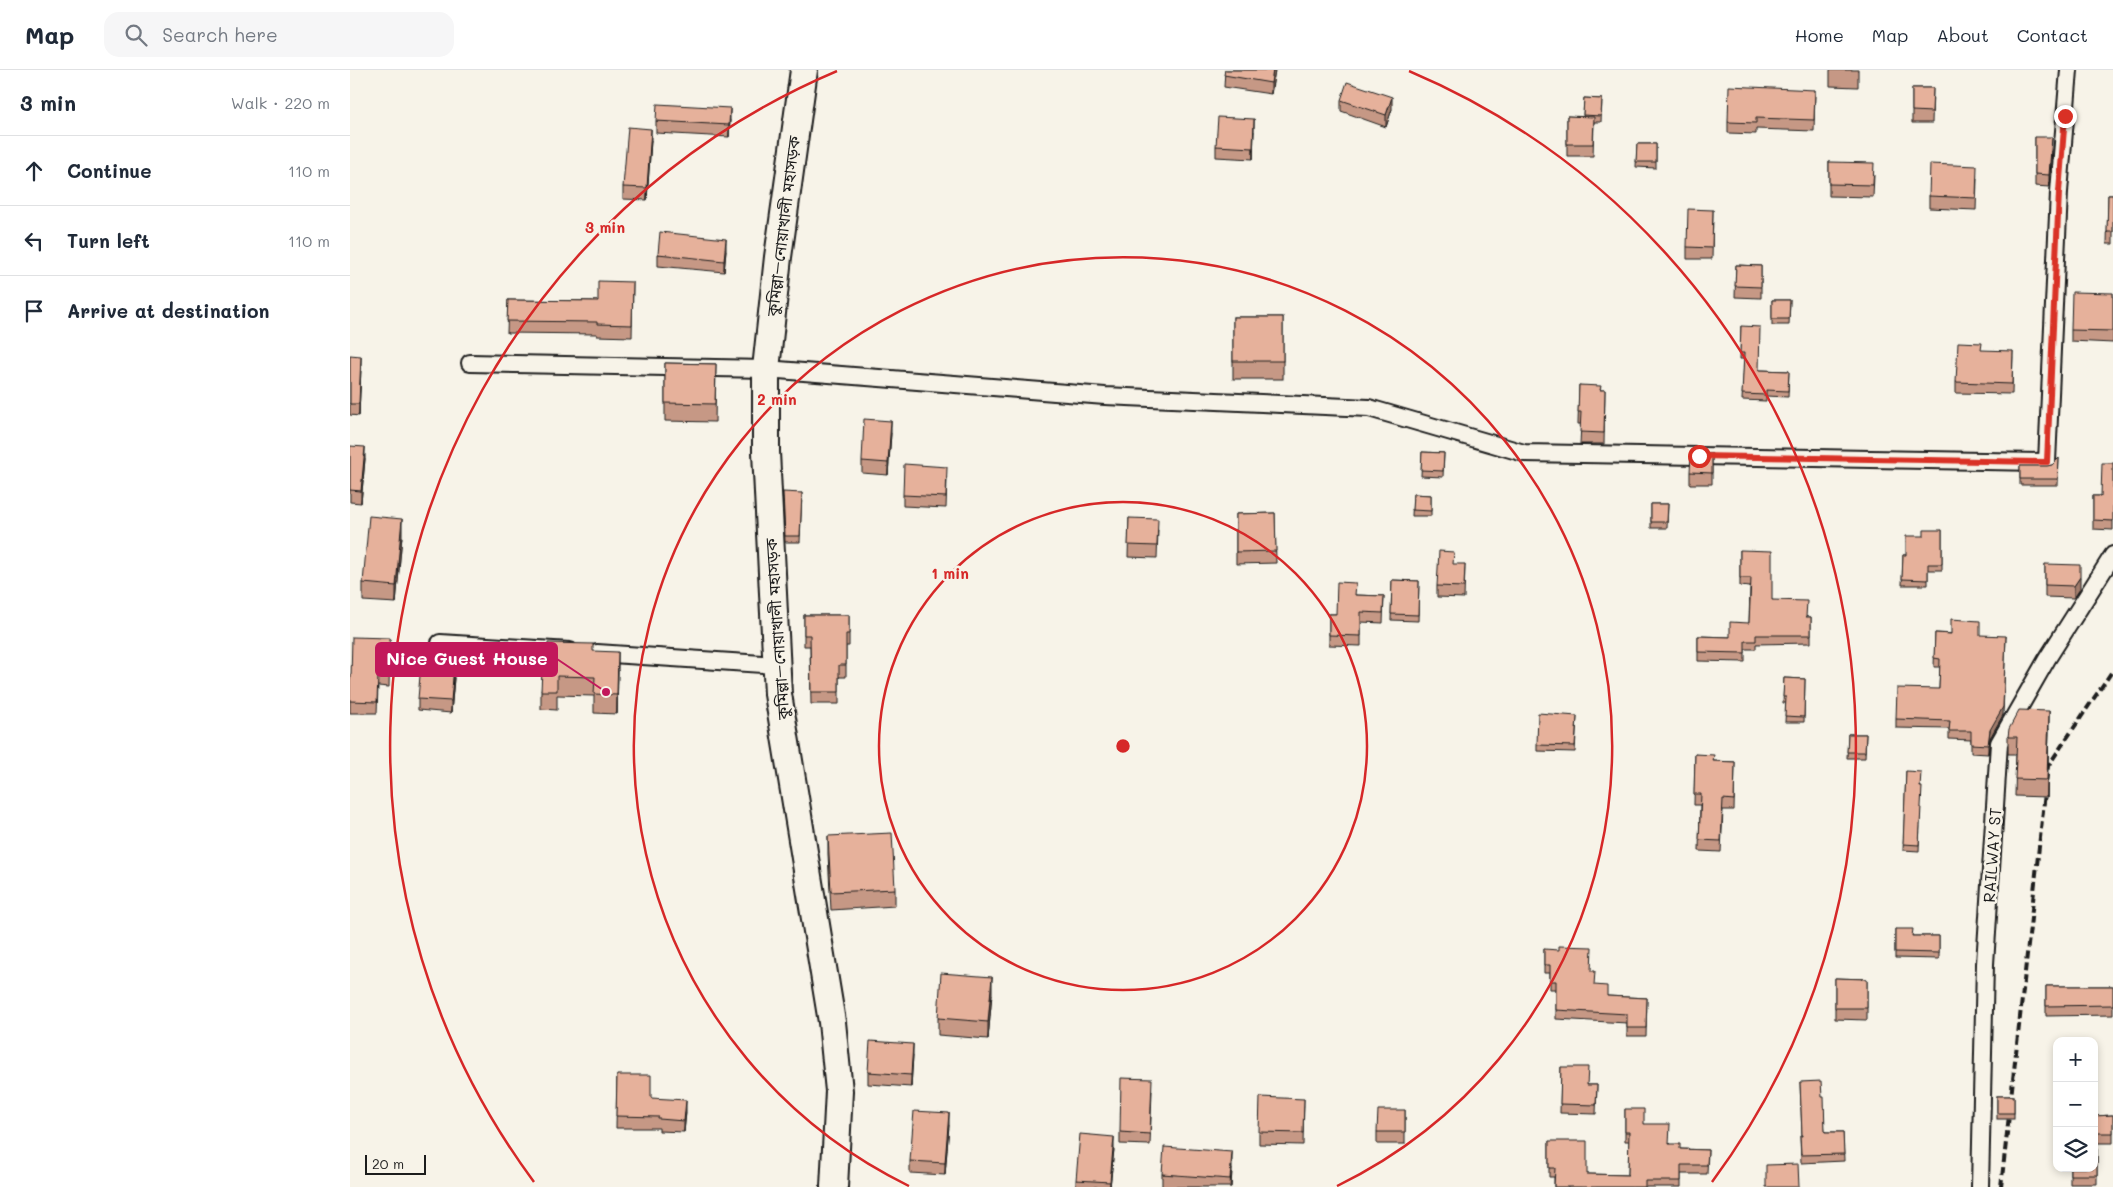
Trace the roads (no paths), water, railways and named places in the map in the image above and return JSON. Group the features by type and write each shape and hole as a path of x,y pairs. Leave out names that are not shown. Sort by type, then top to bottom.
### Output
{"highway":[{"name":"কুমিল্লা–নোয়াখালী মহাসড়ক","path":"804,70 778,257 766,369 766,452 778,694 832,1022 839,1091 834,1187"}],"street":[{"path":"470,363 766,369 1105,396 1369,408 1524,453 2047,462 2059,192 2069,70"},
{"name":"RAILWAY ST","path":"1980,1187 1985,964 1999,743 2047,659 2113,555"},
{"path":"440,643 776,665"}],"railway":[{"path":"2001,1187 2048,766 2113,670"}],"place":[{"name":"Nice Guest House","path":"606,692"}]}
